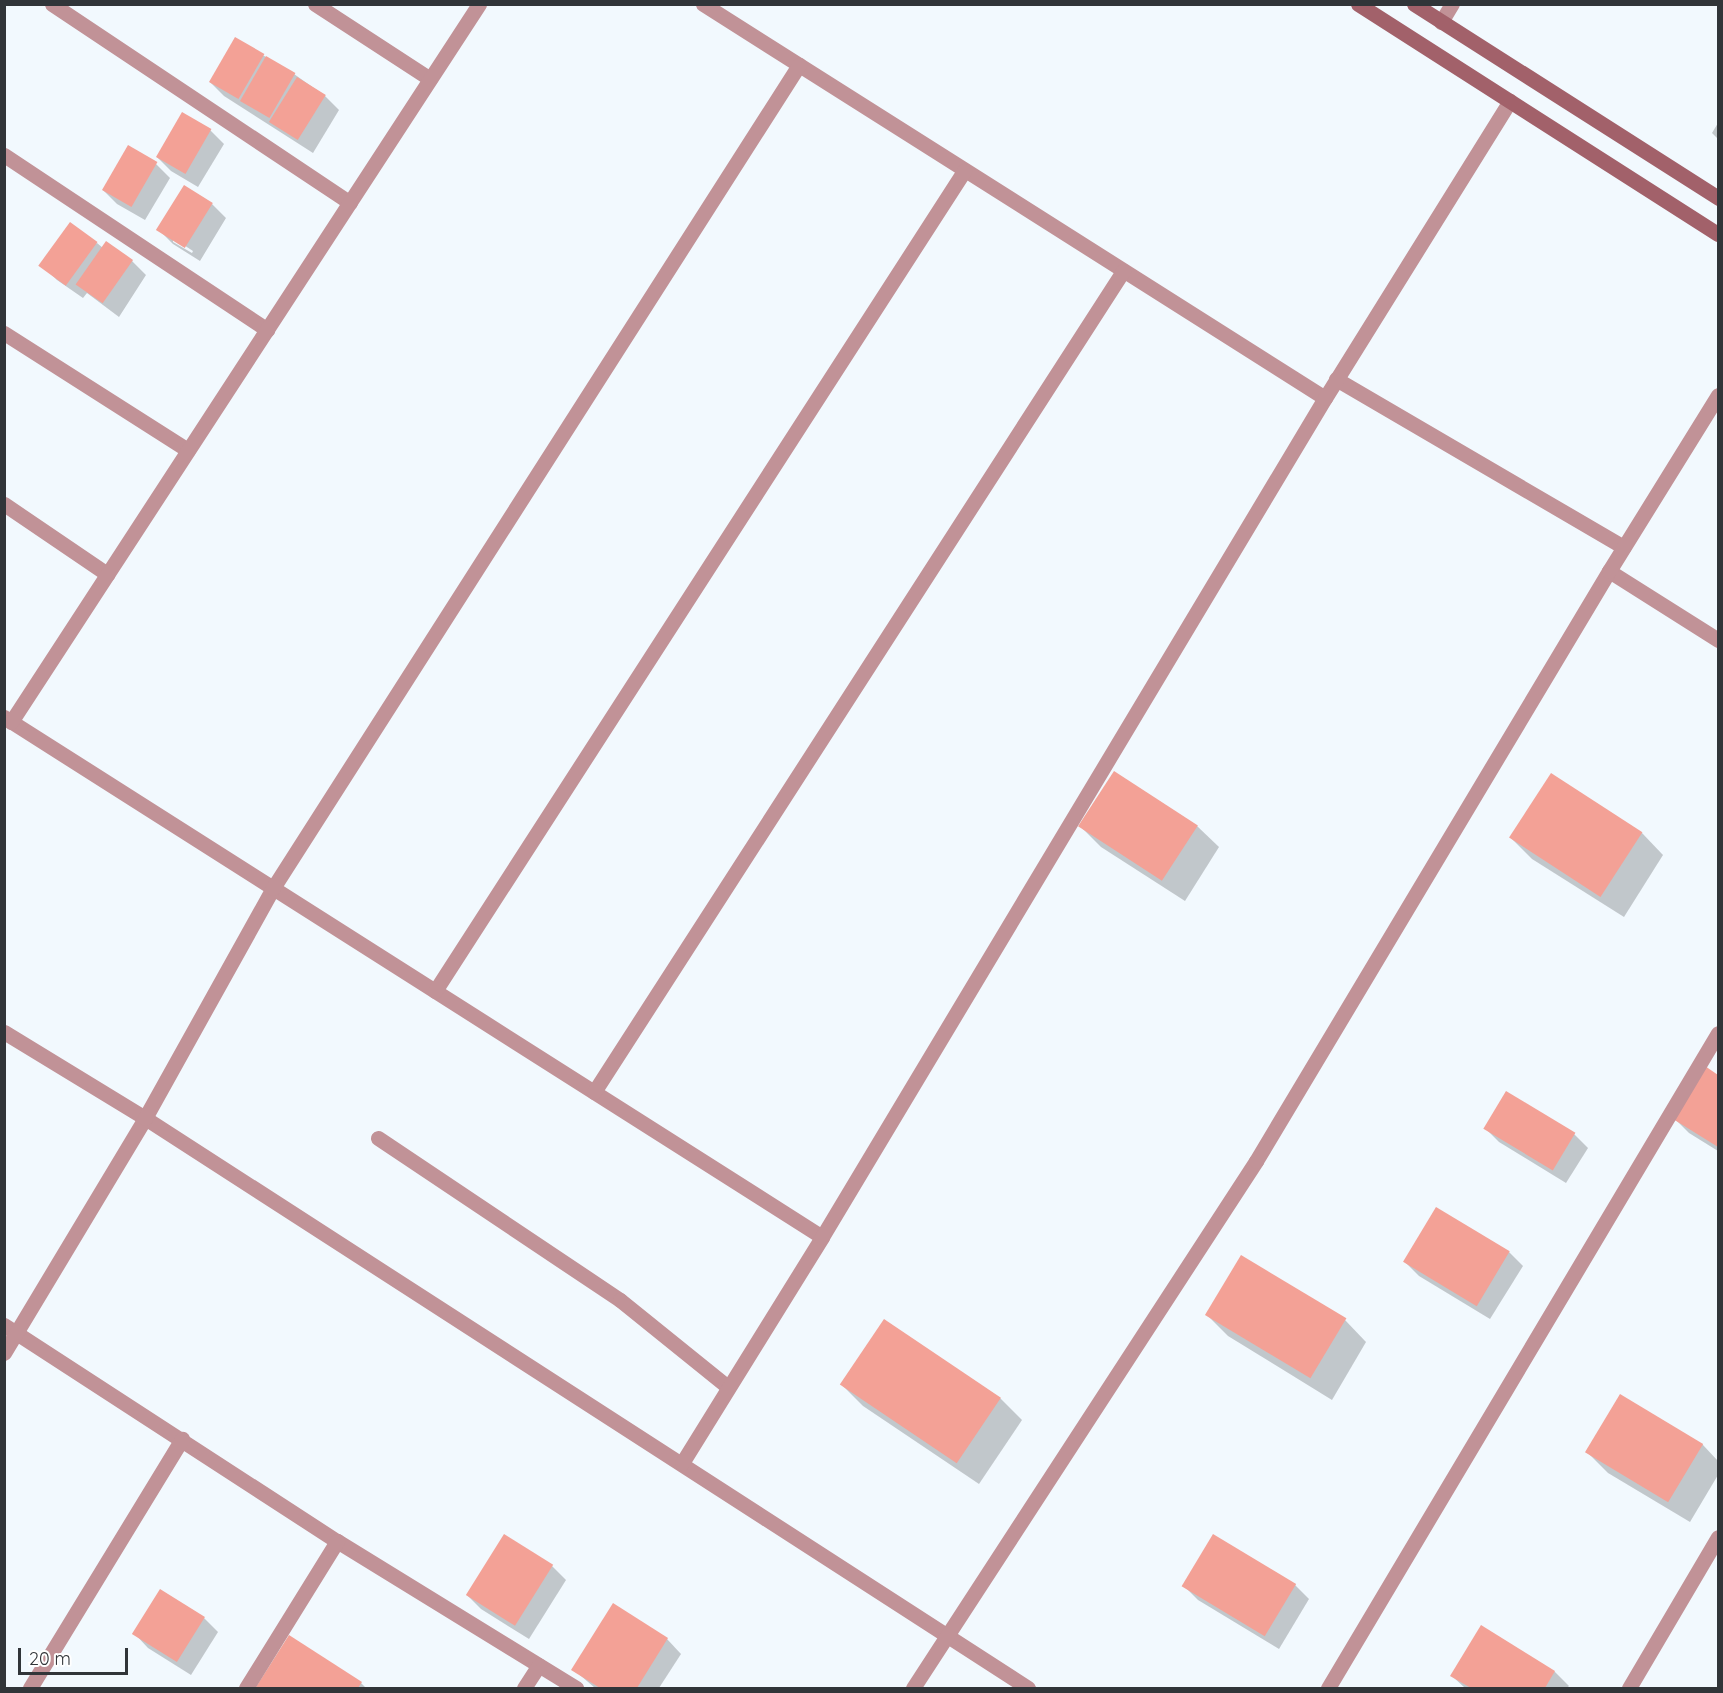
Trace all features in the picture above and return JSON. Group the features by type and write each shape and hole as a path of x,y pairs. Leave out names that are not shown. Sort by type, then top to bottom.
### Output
{"street":[{"path":"52,4 350,202"},
{"path":"315,4 430,79"},
{"path":"479,4 107,574 8,719 822,1237"},
{"path":"703,4 1325,398"},
{"path":"1358,4 1719,234"},
{"path":"1414,4 1719,198"},
{"path":"1441,22 1452,4"},
{"path":"4,1353 11,1329 145,1118 273,888 799,65"},
{"path":"682,1462 822,1237 1336,379 1510,101"},
{"path":"4,155 267,330"},
{"path":"435,991 964,171"},
{"path":"594,1092 1123,271"},
{"path":"4,333 188,450"},
{"path":"1336,379 1624,547"},
{"path":"913,1689 1256,1161 1624,547 1719,395"},
{"path":"4,504 107,574"},
{"path":"1609,572 1719,640"},
{"path":"4,1032 145,1118 682,1462 1028,1689"},
{"path":"1328,1689 1719,1033"},
{"path":"378,1138 620,1300 728,1387"},
{"path":"11,1329 336,1541 576,1689"},
{"path":"30,1689 182,1439"},
{"path":"1629,1689 1719,1537"},
{"path":"246,1689 336,1541"},
{"path":"524,1689 538,1665"}],"building":[{"path":"235,37 264,54 238,99 209,82"},
{"path":"266,56 295,73 269,118 240,101"},
{"path":"297,77 326,95 298,140 269,122"},
{"path":"182,112 211,129 185,174 156,157"},
{"path":"128,145 157,162 131,207 102,190"},
{"path":"184,185 213,203 185,248 156,230"},
{"path":"70,222 98,242 66,286 38,266"},
{"path":"106,241 133,260 103,303 76,284"},
{"path":"1114,771 1198,825 1162,881 1078,826"},
{"path":"1551,773 1642,832 1600,897 1509,838"},
{"path":"1705,1066 1718,1075 1718,1147 1673,1119"},
{"path":"1506,1091 1575,1133 1553,1170 1483,1129"},
{"path":"1436,1207 1510,1251 1477,1306 1403,1262"},
{"path":"1241,1255 1346,1318 1310,1378 1205,1315"},
{"path":"884,1319 1001,1398 957,1463 840,1384"},
{"path":"1620,1394 1703,1444 1668,1502 1585,1452"},
{"path":"504,1534 553,1565 515,1626 466,1595"},
{"path":"1213,1534 1296,1584 1265,1636 1182,1586"},
{"path":"160,1589 205,1617 177,1662 132,1634"},
{"path":"613,1603 668,1638 637,1688 600,1688 571,1670"},
{"path":"1481,1625 1555,1671 1545,1688 1471,1688 1450,1676"},
{"path":"289,1635 362,1682 358,1688 256,1687"}]}
